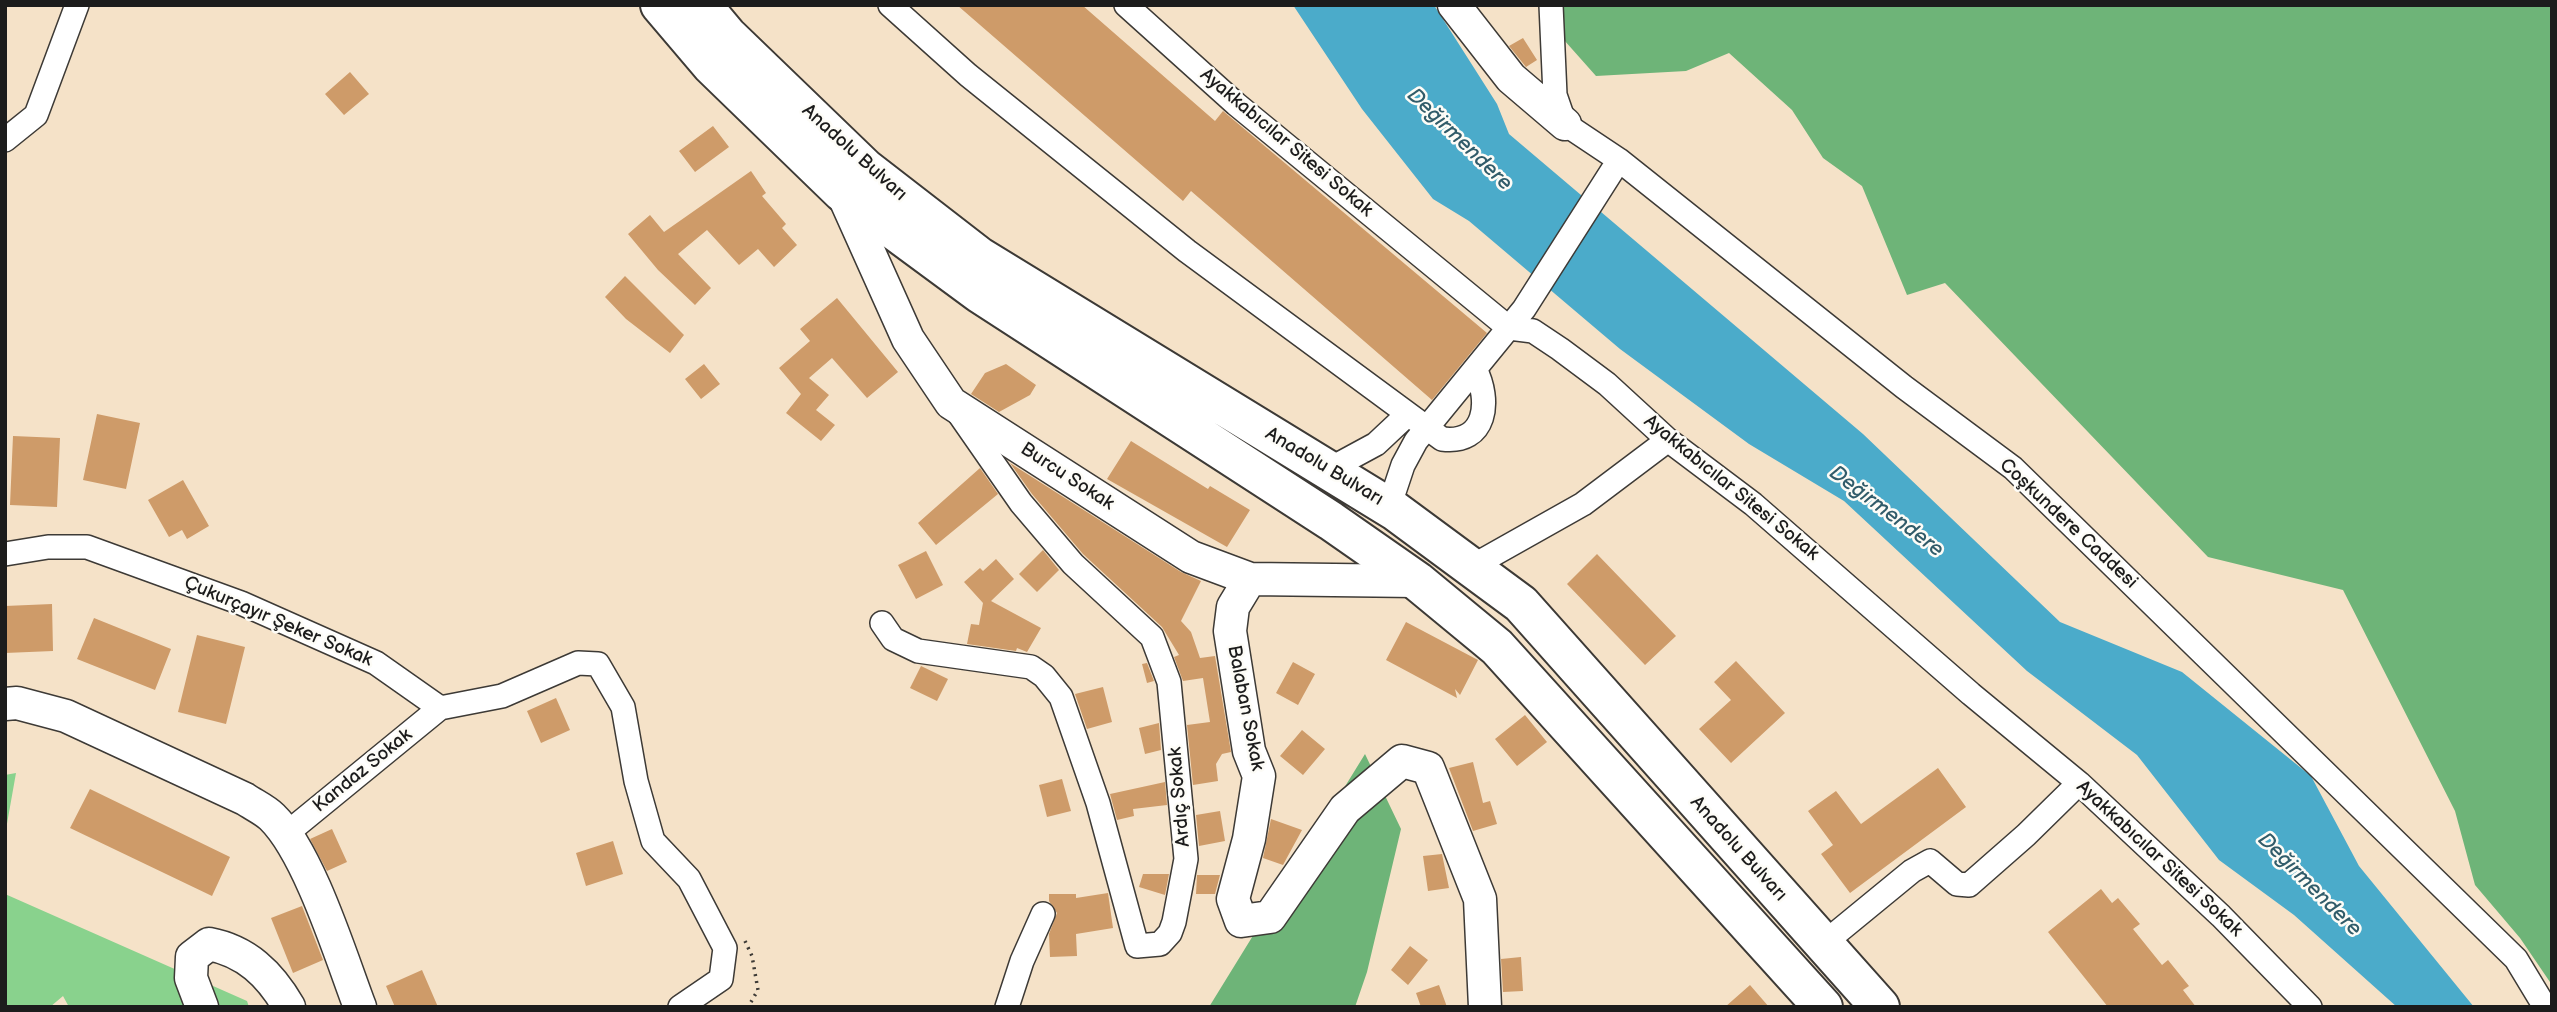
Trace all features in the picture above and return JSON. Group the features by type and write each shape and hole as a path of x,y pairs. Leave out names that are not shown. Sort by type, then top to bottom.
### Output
{"highway":[{"name":"Anadolu Bulvarı","path":"660,5 711,65 842,192 979,293 1331,521 1417,580 1497,647 1823,1007"},
{"name":"Anadolu Bulvarı","path":"702,5 727,35 865,168 980,257 1389,507 1521,604 1880,1007"}],"street":[{"path":"5,139 36,114 76,5"},
{"path":"890,5 968,75 1187,251 1442,439 1455,441 1471,432 1483,418 1485,387 1475,369"},
{"name":"Ayakkabıcılar Sitesi Sokak","path":"1126,5 1236,104 1510,328 1533,331 1560,349 1607,384 1668,440 1764,512 1970,694 2079,783 2221,916 2310,1007"},
{"path":"1454,5 1511,78 1565,124"},
{"path":"1551,5 1555,95 1565,124"},
{"name":"Coşkundere Caddesi","path":"1565,124 1904,387 2014,468 2516,959 2545,1007"},
{"path":"1389,507 1403,465 1427,428 1524,309 1616,166"},
{"name":"Burcu Sokak","path":"842,192 908,339 951,403 1191,557 1250,579 1417,580"},
{"name":"Ardıç Sokak","path":"882,623 893,639 918,650 1031,667 1044,676 1061,697 1094,791 1137,946 1160,944 1170,933 1174,922 1186,859 1169,682 1152,636 1073,564 1021,503 951,403"},
{"path":"1328,470 1376,444 1408,414"},
{"path":"1471,567 1583,504 1668,440"},
{"name":"Çukurçayır Şeker Sokak","path":"5,554 48,547 87,547 241,603 376,663 440,708"},
{"name":"Balaban Sokak","path":"1250,579 1233,607 1230,631 1249,751 1259,776 1249,839 1233,899 1241,921 1270,917 1345,809 1402,761 1428,768 1480,899 1485,1007"},
{"path":"440,708 502,695 578,663 598,664 623,708 636,781 653,841 689,879 725,948 721,979 680,1007"},
{"path":"5,704 17,703 66,716 245,799 271,816 286,834 311,883 360,1007"},
{"name":"Kandaz Sokak","path":"286,834 440,708"},
{"path":"1823,944 1912,871 1930,861 1957,884 1969,885 2079,783"},
{"path":"1007,1007 1022,961 1043,914"},
{"path":"202,1007 191,978 192,957 209,944 233,949 263,970 289,1007"}],"green space":[{"path":"1561,5 2552,5 2552,985 2520,938 2475,885 2455,811 2343,590 2208,557 1945,283 1907,295 1862,186 1823,158 1792,110 1729,53 1686,71 1596,76 1556,31"},
{"path":"1365,754 1401,829 1367,972 1355,1007 1209,1007"},
{"path":"16,773 5,835 5,775"},
{"path":"5,894 247,1001 249,1007 69,1007 63,996 50,1007 5,1007"}],"water":[{"name":"Değirmendere","path":"1293,5 1434,5 1497,104 1509,134 1863,434 2060,622 2182,672 2311,776 2359,866 2474,1007 2397,1007 2294,915 2219,860 2137,755 2027,671 1844,501 1749,444 1620,349 1469,221 1433,199 1362,109"}],"building":[{"path":"957,5 1082,5 1215,121 1223,111 1487,333 1432,400 1191,191 1183,201"},
{"path":"1523,38 1537,60 1526,67 1509,46"},
{"path":"350,72 369,94 344,115 325,94"},
{"path":"713,126 729,147 695,172 679,151"},
{"path":"751,171 766,193 762,196 786,224 782,228 797,245 774,267 758,249 739,265 707,230 678,254 711,288 695,305 658,270 628,234 650,215 664,232"},
{"path":"625,276 684,335 670,353 626,319 605,297"},
{"path":"837,298 898,372 867,398 832,358 809,378 829,395 816,410 835,425 821,441 786,413 801,394 779,368 810,341 800,329"},
{"path":"704,364 720,384 701,399 685,379"},
{"path":"1006,364 1036,385 1030,395 999,412 971,394 985,373"},
{"path":"97,414 140,423 126,489 83,480"},
{"path":"13,436 60,438 57,507 10,505"},
{"path":"1131,441 1208,489 1210,486 1250,510 1227,547 1107,479"},
{"path":"1010,463 1181,572 1201,581 1181,621 1191,632 1200,658 1215,656 1231,752 1222,754 1216,764 1218,781 1193,785 1187,725 1210,722 1203,678 1183,681 1174,657 1179,655 1162,627 1083,554 1032,494"},
{"path":"980,468 998,494 936,545 918,523"},
{"path":"183,480 209,526 187,539 182,530 169,537 148,500"},
{"path":"1043,550 1059,570 1037,592 1019,574"},
{"path":"926,551 943,585 916,599 898,565"},
{"path":"1597,554 1676,636 1645,665 1567,584"},
{"path":"996,559 1014,579 991,601 1041,628 1027,652 1017,648 1016,651 967,644 971,624 979,625 983,603 964,582 980,568 983,571"},
{"path":"52,604 53,651 5,653 5,606"},
{"path":"94,618 171,649 155,690 77,659"},
{"path":"1406,622 1478,660 1460,695 1455,689 1457,698 1386,660"},
{"path":"197,635 245,647 226,724 178,712"},
{"path":"1736,661 1785,713 1731,763 1699,729 1731,700 1714,682"},
{"path":"1293,662 1315,674 1298,705 1276,693"},
{"path":"1147,663 1154,681 1147,683 1142,664"},
{"path":"921,666 948,679 937,701 910,688"},
{"path":"1103,687 1112,722 1087,729 1075,694"},
{"path":"556,698 570,730 541,743 527,711"},
{"path":"1525,715 1547,742 1517,766 1495,739"},
{"path":"1159,723 1161,750 1145,754 1139,728"},
{"path":"1302,730 1325,749 1303,775 1280,756"},
{"path":"1473,762 1483,803 1490,801 1497,824 1473,831 1449,768"},
{"path":"1938,768 1966,807 1850,893 1821,854 1833,845 1808,811 1836,791 1861,824"},
{"path":"1062,779 1071,811 1047,817 1039,785"},
{"path":"1165,782 1167,805 1133,809 1134,816 1117,820 1110,794"},
{"path":"90,789 230,857 212,896 70,828"},
{"path":"1220,811 1225,841 1199,846 1196,815"},
{"path":"1271,819 1302,830 1283,865 1263,858"},
{"path":"332,829 347,862 327,871 310,839"},
{"path":"613,841 623,874 586,886 576,853"},
{"path":"1442,854 1449,888 1428,891 1423,856"},
{"path":"1143,874 1169,874 1165,895 1139,887"},
{"path":"1197,875 1220,875 1215,894 1196,894"},
{"path":"2101,889 2112,903 2118,898 2140,924 2133,929 2162,965 2168,960 2189,986 2183,990 2196,1007 2108,1007 2048,932"},
{"path":"1108,893 1113,928 1076,934 1077,956 1050,957 1049,934 1057,913 1049,901 1049,894 1076,894 1076,898"},
{"path":"302,906 323,960 293,973 271,918"},
{"path":"1410,946 1428,960 1408,985 1391,970"},
{"path":"1521,957 1523,991 1503,992 1501,959"},
{"path":"422,970 438,1007 395,1007 386,986"},
{"path":"1439,985 1447,1007 1421,1007 1416,993"},
{"path":"1750,985 1769,1007 1725,1007"}]}
